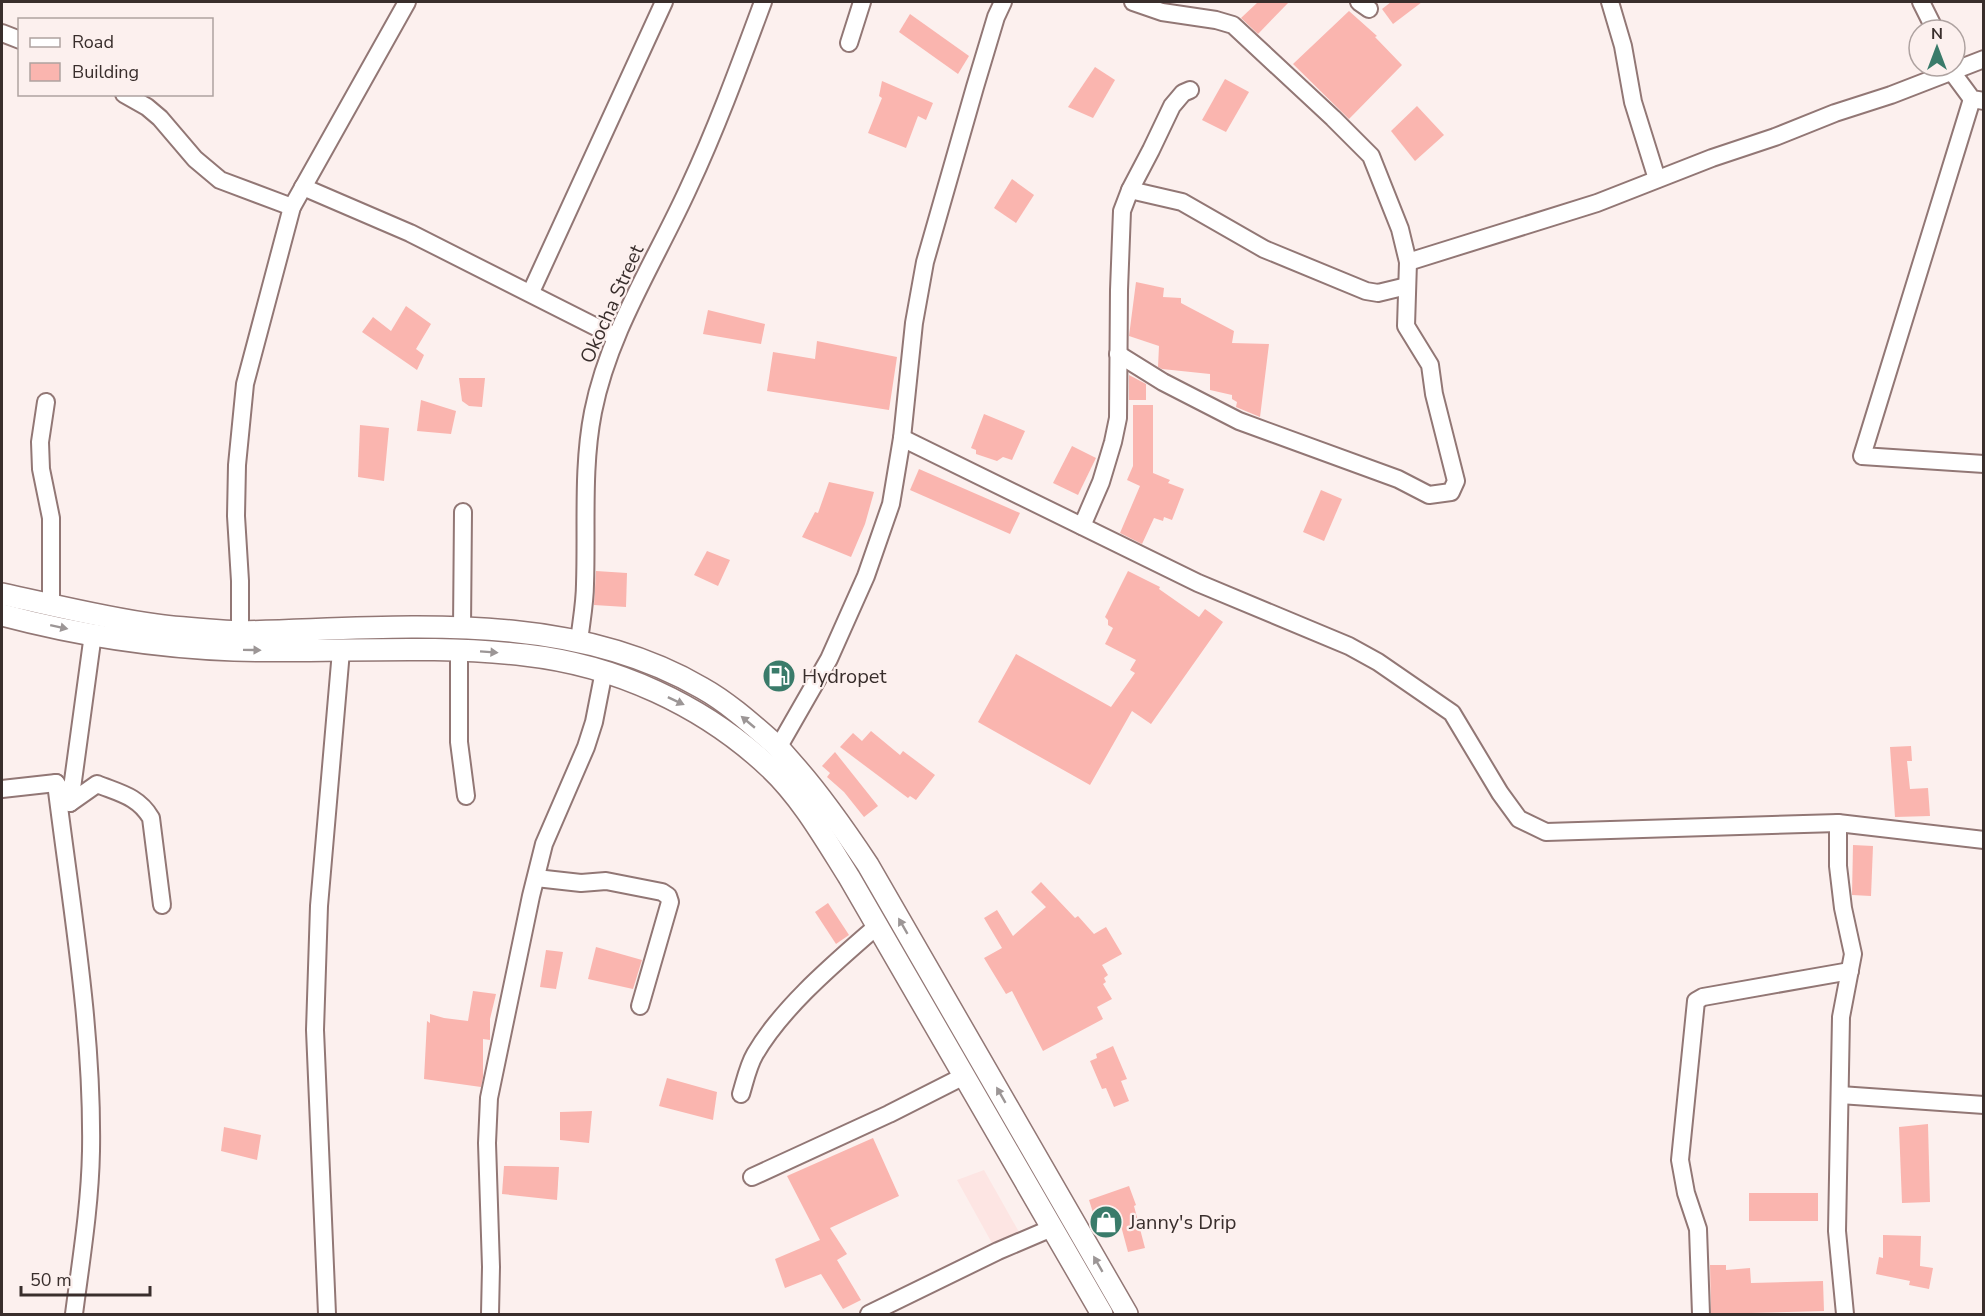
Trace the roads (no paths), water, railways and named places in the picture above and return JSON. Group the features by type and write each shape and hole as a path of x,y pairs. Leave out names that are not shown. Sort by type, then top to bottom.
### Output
{"main road":[{"path":"2,594 156,625 240,632 462,628 532,634 619,652 657,666 702,687 729,706 778,748 826,803 868,865 1127,1314"},
{"path":"2,615 93,634 171,645 233,650 459,650 526,655 604,671 691,708 714,722 771,768 808,813 849,877 1102,1314"}],"street":[{"path":"240,632 236,516 237,465 245,384 292,207 407,2"},
{"path":"531,292 664,2"},
{"name":"Okocha Street","path":"579,642 585,586 587,474 593,412 601,381 616,337 690,186 741,63 763,2"},
{"path":"849,43 862,2"},
{"path":"778,748 829,659 866,576 891,504 902,438 914,323 925,262 996,17 1003,2"},
{"path":"1118,354 1163,382 1239,421 1398,479 1429,495 1451,492 1456,481 1434,394 1430,365 1406,326 1408,262 1400,229 1371,156 1334,117 1233,25 1216,20 1162,12 1133,2"},
{"path":"1610,2 1623,46 1633,102 1657,179"},
{"path":"1921,2 1929,18"},
{"path":"2,33 18,39"},
{"path":"1967,64 1983,59"},
{"path":"1408,262 1597,203 1712,158 1891,95 1930,78"},
{"path":"1959,78 1978,100 1862,456 1983,464"},
{"path":"1082,526 1101,482 1118,418 1122,211 1130,190 1172,106 1183,93 1190,90"},
{"path":"128,96 147,107 160,118 180,143 220,180 292,207"},
{"path":"303,187 410,233 531,292 616,337"},
{"path":"1130,190 1182,202 1264,249 1366,291 1378,293 1407,286"},
{"path":"46,402 40,442 41,469 51,518 51,605"},
{"path":"902,438 1198,583 1348,646 1378,662 1452,713 1500,793 1520,819 1546,832 1838,823 1983,840"},
{"path":"462,628 463,512"},
{"path":"70,803 93,634"},
{"path":"459,650 459,742 466,796"},
{"path":"327,1314 315,1030 319,906 341,651"},
{"path":"490,1314 491,1267 487,1143 489,1098 498,1046 544,844 586,747 594,722 604,671"},
{"path":"56,783 70,803"},
{"path":"2,789 56,783"},
{"path":"56,783 89,1055 91,1150 89,1203 74,1314"},
{"path":"70,803 97,784 134,798 146,808 151,818 162,905"},
{"path":"1838,823 1838,866 1843,908 1853,954 1841,1017 1837,1231 1845,1314"},
{"path":"536,878 581,884 606,881 662,892 668,896 670,902 640,1006"},
{"path":"741,1094 754,1056 775,1027 819,977 877,926"},
{"path":"1701,1314 1698,1229 1686,1193 1680,1160 1696,1001 1703,997 1850,971"},
{"path":"752,1177 889,1114 964,1076"},
{"path":"1840,1095 1983,1105"},
{"path":"869,1314 998,1251 1052,1228"}],"place":[{"name":"Hydropet","path":"779,676"},
{"name":"Janny's Drip","path":"1106,1222"}]}
